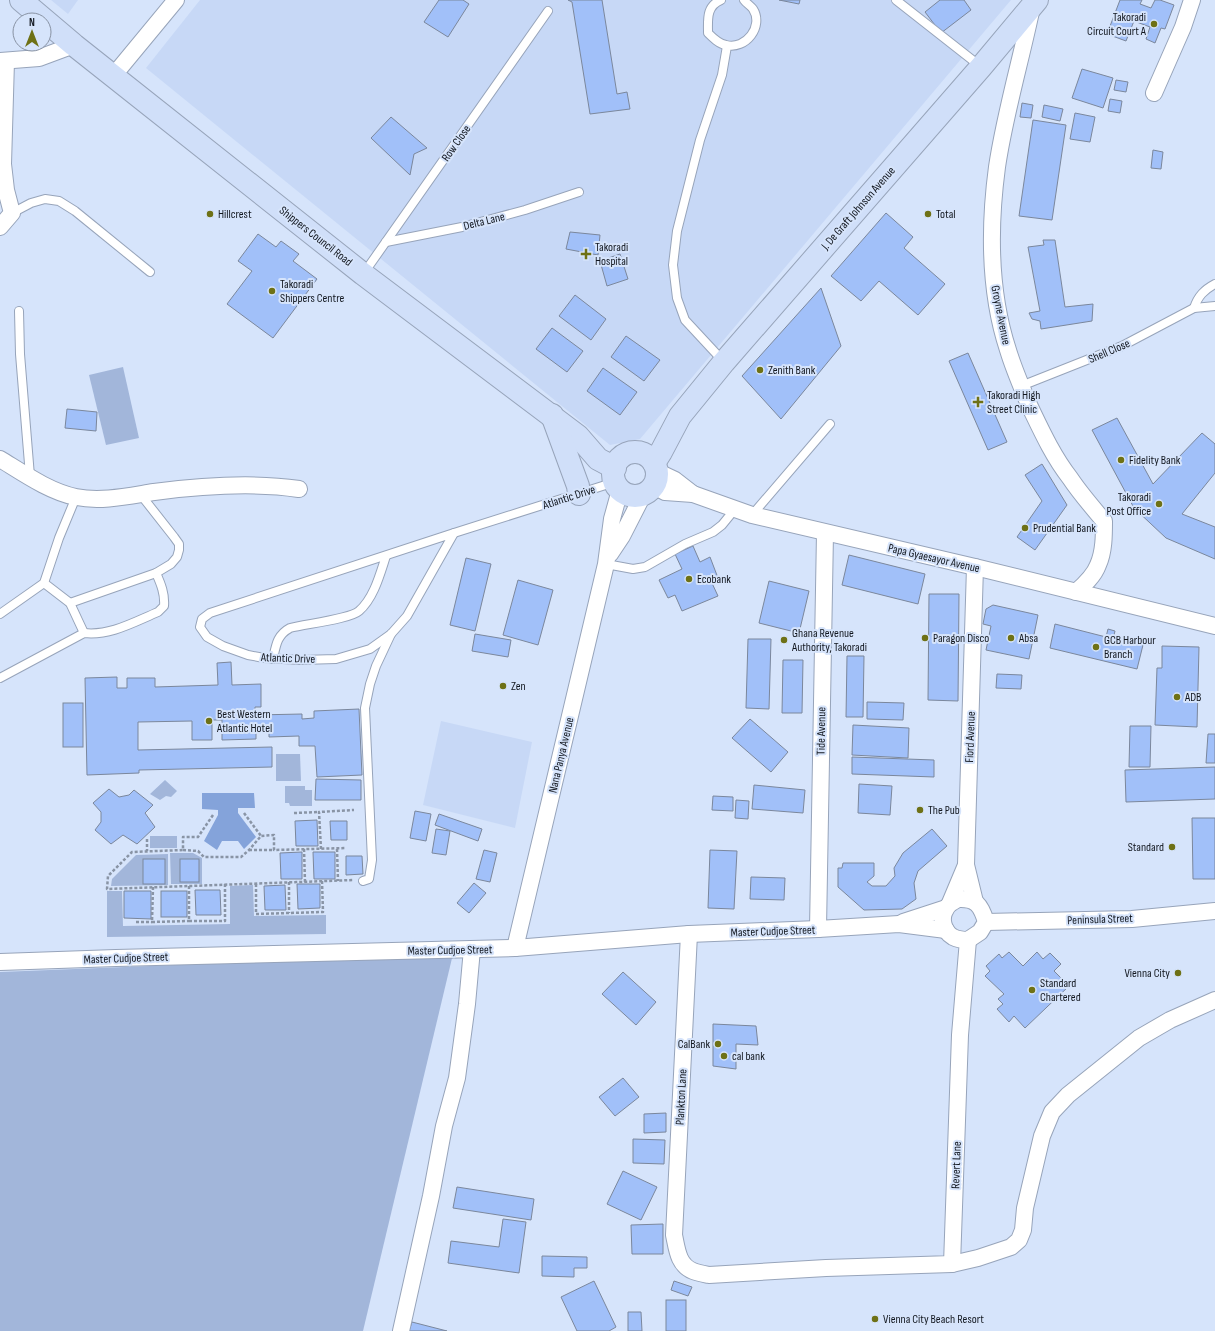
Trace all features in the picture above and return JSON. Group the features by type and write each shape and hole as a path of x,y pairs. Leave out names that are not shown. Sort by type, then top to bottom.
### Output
{"street":[{"name":"Shippers Council Road","path":"21,0 74,44 363,274 578,436 605,446 635,474"},
{"path":"114,75 176,0"},
{"path":"1154,93 1183,27 1192,0"},
{"name":"J. De Graft Johnson Avenue","path":"635,474 661,452 680,416 724,362 981,67 1034,3"},
{"name":"Groyne Avenue","path":"1034,3 1005,122 998,166 993,208 994,284 999,317 1008,350 1021,386 1046,440 1069,478 1104,521 1103,543 1098,566 1089,580 1076,592"},
{"path":"0,227 12,213 6,190 3,164 3,61 39,58 74,44"},
{"path":"552,415 578,486 579,494"},
{"path":"0,460 56,492 76,497 126,497 216,486 280,486 299,489"},
{"name":"Papa Gyaesayor Avenue","path":"635,474 665,492 693,494 752,515 975,567 1215,626"},
{"name":"Nana Panya Avenue","path":"515,948 606,562 612,519 635,474"},
{"name":"Nana Panya Avenue","path":"606,562 622,536 635,474"},
{"name":"Tide Avenue","path":"818,929 825,533"},
{"name":"Fiord Avenue","path":"948,906 966,864 975,567"},
{"path":"966,864 975,902"},
{"path":"958,899 967,899 975,902 983,911 986,922 980,932 968,940 958,939 951,936 943,923 943,915 948,906 958,899"},
{"name":"Master Cudjoe Street","path":"899,924 948,906"},
{"name":"Peninsula Street","path":"986,922 1132,919 1215,912"},
{"name":"Master Cudjoe Street","path":"0,962 515,948 689,934 899,924 946,930"},
{"name":"Plankton Lane","path":"689,934 674,1235 677,1252 681,1262 692,1271 709,1275 826,1268 952,1264"},
{"name":"Revert Lane","path":"952,1264 960,1035 968,940"},
{"path":"400,1331 432,1196 444,1126 457,1078 468,1004 472,949"},
{"path":"952,1264 978,1258 1011,1247 1020,1240 1025,1208 1042,1136 1052,1112 1068,1095 1139,1038 1170,1020 1215,1000"}],"lane":[{"path":"721,0 716,2 708,13 708,33 714,39 727,46 741,44 752,36 757,23 753,9 744,0"},
{"path":"896,0 981,67"},
{"name":"Row Close","path":"363,274 548,11"},
{"path":"724,362 686,320 677,298 673,265 677,231 700,140 722,75 727,46"},
{"name":"Delta Lane","path":"386,242 462,227 525,210 579,192"},
{"path":"12,213 31,203 45,199 59,201 75,211 150,272"},
{"path":"1194,308 1198,297 1205,290 1215,284"},
{"name":"Shell Close","path":"1021,386 1122,346 1194,308 1215,306"},
{"path":"18,311 30,476"},
{"path":"752,515 830,424"},
{"name":"Atlantic Drive","path":"454,533 407,616 391,634 370,649 336,659 264,658 248,655 224,646 207,637 200,627 202,619 210,613 454,533 579,494 635,474"},
{"path":"70,603 156,573 171,564 177,557 179,544 141,494"},
{"path":"0,614 44,583 59,538 76,497"},
{"path":"606,562 633,569 645,566 685,544 713,532 722,525 735,509"},
{"path":"273,659 277,640 283,632 290,628 345,617 358,612 366,604 372,592 386,556"},
{"path":"0,678 84,633 94,634 107,632 158,612 164,606 164,598 156,573"},
{"path":"44,583 70,603 84,633"},
{"path":"360,880 369,879 371,876 372,860 365,708 370,684 376,666 391,634"}],"path":[{"path":"294,813 354,810"},
{"path":"319,812 321,849"},
{"path":"244,813 261,836"},
{"path":"183,850 183,837 198,837 213,815"},
{"path":"274,850 274,835 261,836 241,857 204,857 198,851 183,850 132,852 108,876 107,888 360,880"},
{"path":"147,839 147,851"},
{"path":"337,848 338,881"},
{"path":"249,850 346,848"},
{"path":"304,849 306,882"},
{"path":"256,884 256,914 323,912 322,881"},
{"path":"289,882 289,913"},
{"path":"136,922 225,921 225,884"},
{"path":"189,886 189,921"},
{"path":"152,922 153,887"}],"shaded area":[{"path":"51,0 78,0 68,14"},
{"name":"Takoradi Hospital","path":"200,0 1011,0 640,439 610,445 146,68"},
{"path":"123,367 139,438 106,445 89,375"},
{"path":"441,721 532,742 515,828 423,805"},
{"path":"276,754 300,754 301,781 276,781"},
{"path":"165,780 177,791 171,797 166,796 160,800 150,794"},
{"path":"285,786 305,786 305,790 312,790 312,806 290,806 289,803 285,803"},
{"path":"202,793 254,793 255,808 238,808 238,813 256,837 244,849 238,841 222,841 217,850 204,841 218,815 218,810 202,809"},
{"path":"150,836 177,836 177,848 150,848"},
{"path":"170,853 193,853 202,858 202,884 171,884"},
{"path":"168,854 168,885 111,886 112,879 136,855"},
{"path":"253,885 254,916 326,915 326,934 107,937 107,891 122,891 123,926 230,924 230,886"},
{"path":"453,954 363,1331 0,1331 0,972"}],"building":[{"path":"439,0 463,0 469,4 448,37 424,22"},
{"path":"568,0 602,0 617,94 627,92 630,109 590,114 572,2"},
{"path":"779,0 800,0 799,4"},
{"path":"940,0 964,0 971,10 941,33 925,12"},
{"name":"Takoradi Circuit Court A","path":"1120,0 1142,0 1140,4 1151,8 1155,0 1160,0 1174,5 1165,29 1161,28 1155,43 1146,39 1150,27 1134,21 1126,41 1107,34"},
{"path":"1082,69 1113,78 1103,108 1072,98"},
{"path":"1116,80 1128,82 1126,92 1114,90"},
{"path":"1110,99 1122,101 1120,113 1108,111"},
{"path":"1022,103 1033,105 1031,118 1020,117"},
{"path":"1044,105 1063,109 1060,121 1042,117"},
{"path":"1075,113 1095,117 1090,142 1070,139"},
{"path":"391,117 427,148 414,154 410,175 371,138"},
{"path":"1033,120 1066,125 1052,220 1019,216"},
{"path":"1153,150 1163,152 1161,169 1151,168"},
{"path":"886,213 913,237 904,248 945,284 918,315 879,281 861,301 831,276"},
{"path":"570,232 600,235 598,255 566,249"},
{"name":"Takoradi Shippers Centre","path":"258,234 276,247 281,241 299,254 293,261 317,279 273,338 227,304 252,271 238,261"},
{"path":"1043,240 1055,240 1065,307 1093,304 1092,321 1041,329 1040,321 1032,319 1029,313 1040,311 1028,247 1044,245"},
{"path":"620,254 628,279 607,286 600,261"},
{"path":"821,288 841,346 781,419 742,376"},
{"path":"575,295 606,319 591,340 559,316"},
{"path":"552,328 583,351 567,372 536,349"},
{"path":"626,336 660,360 644,381 611,357"},
{"name":"Takoradi High Street Clinic","path":"968,353 1007,442 988,450 949,361"},
{"path":"603,368 637,392 620,415 587,391"},
{"path":"67,409 97,412 96,431 65,428"},
{"path":"1117,418 1153,484 1202,433 1215,444 1215,473 1182,514 1215,527 1215,559 1166,538 1134,508 1092,430"},
{"path":"1042,464 1067,505 1035,550 1017,537 1042,501 1025,475"},
{"name":"Ecobank","path":"693,546 700,562 710,557 718,578 711,581 718,596 682,611 675,595 668,598 659,580 682,569 675,554"},
{"path":"849,555 925,574 918,604 842,585"},
{"path":"466,558 491,564 475,631 450,625"},
{"path":"518,580 553,590 538,645 503,635"},
{"path":"769,581 809,591 799,633 759,623"},
{"path":"929,594 959,594 958,701 928,700"},
{"name":"Absa","path":"993,605 1038,615 1029,659 986,650 991,626 983,624 986,609"},
{"name":"GCB Harbour Branch","path":"1055,624 1106,637 1108,629 1115,631 1113,639 1143,645 1137,669 1050,648"},
{"path":"475,634 511,640 508,657 472,651"},
{"path":"748,639 771,639 769,709 746,708"},
{"name":"ADB","path":"1162,646 1199,647 1197,727 1155,725 1157,668 1162,668"},
{"path":"847,656 864,656 863,717 846,717"},
{"path":"783,660 803,660 802,713 782,713"},
{"path":"231,662 232,685 261,684 261,707 255,707 255,715 302,714 302,719 314,718 314,711 359,709 362,775 317,777 315,746 299,746 299,736 269,737 269,728 256,728 256,739 222,740 222,720 212,720 212,740 192,740 192,721 138,722 138,750 272,747 272,767 139,770 139,773 87,775 85,678 117,677 117,688 127,688 127,678 155,678 155,687 218,685 217,663"},
{"path":"997,674 1022,675 1021,689 996,688"},
{"path":"867,702 904,703 903,720 867,719"},
{"path":"63,703 83,703 83,747 63,747"},
{"path":"750,719 788,752 771,772 732,738"},
{"path":"853,725 909,728 908,758 852,755"},
{"path":"1130,726 1151,726 1150,767 1129,767"},
{"path":"1208,734 1215,734 1215,763 1206,763"},
{"path":"852,757 934,760 934,777 852,774"},
{"path":"1215,767 1215,799 1126,802 1125,770"},
{"path":"316,779 361,780 361,800 315,800"},
{"path":"859,784 892,786 890,815 858,813"},
{"path":"754,785 805,790 803,813 752,809"},
{"path":"109,789 119,797 129,795 134,790 153,805 145,813 155,827 137,844 123,835 111,844 95,830 101,822 101,812 93,803"},
{"path":"713,796 733,797 733,811 712,810"},
{"path":"736,800 749,801 748,819 735,818"},
{"path":"415,811 431,814 426,841 410,838"},
{"path":"439,814 482,829 478,841 435,825"},
{"path":"1192,818 1215,818 1215,879 1193,879"},
{"path":"317,820 318,846 296,846 295,821"},
{"path":"330,821 347,821 347,840 331,840"},
{"path":"436,829 450,831 446,855 432,853"},
{"path":"932,829 947,846 918,871 914,883 916,899 902,909 864,910 838,887 838,868 842,868 843,863 874,863 874,876 867,882 872,886 886,886 895,876 894,868 903,853"},
{"path":"484,850 497,853 490,882 476,879"},
{"path":"710,850 737,851 734,909 708,908"},
{"path":"302,852 302,879 281,879 280,853"},
{"path":"313,852 335,852 335,879 314,879"},
{"path":"346,856 362,856 363,874 346,875"},
{"path":"143,859 165,859 165,884 143,884"},
{"path":"180,859 199,859 199,882 180,882"},
{"path":"751,877 785,878 784,900 750,899"},
{"path":"474,883 486,893 469,913 457,903"},
{"path":"297,884 320,884 320,908 298,909"},
{"path":"285,885 286,910 265,910 264,886"},
{"path":"195,890 220,890 221,915 196,915"},
{"path":"124,891 151,891 151,919 124,918"},
{"path":"161,891 187,891 187,917 161,917"},
{"name":"Standard Chartered","path":"1009,952 1023,966 1037,952 1043,959 1050,953 1061,964 1054,971 1069,986 1025,1028 1014,1016 1009,1022 997,1009 1003,1004 998,999 1004,994 985,976 990,971 986,966 999,954 1002,958"},
{"path":"623,972 656,1002 636,1025 602,994"},
{"name":"cal bank","path":"713,1024 756,1026 758,1045 736,1044 736,1069 713,1066"},
{"path":"623,1078 639,1097 615,1116 599,1097"},
{"path":"666,1113 666,1132 644,1133 644,1114"},
{"path":"633,1139 665,1140 664,1164 633,1163"},
{"path":"623,1171 657,1187 641,1220 607,1204"},
{"path":"457,1187 534,1199 531,1220 453,1208"},
{"path":"503,1219 526,1222 519,1273 448,1263 451,1241 499,1247"},
{"path":"663,1224 663,1254 632,1254 631,1225"},
{"path":"542,1256 587,1257 587,1268 574,1268 574,1277 542,1276"},
{"path":"594,1281 616,1327 609,1331 577,1331 561,1297"},
{"path":"674,1281 692,1287 688,1296 671,1290"},
{"path":"666,1300 686,1300 686,1331 666,1331"},
{"path":"628,1312 641,1312 642,1331 628,1331"},
{"path":"412,1322 447,1331 409,1331"}],"place":[{"name":"Takoradi Circuit Court A","path":"1154,24"},
{"name":"Hillcrest","path":"210,214"},
{"name":"Total","path":"928,214"},
{"name":"Takoradi Hospital","path":"586,254"},
{"name":"Takoradi Shippers Centre","path":"272,291"},
{"name":"Zenith Bank","path":"760,370"},
{"name":"Takoradi High Street Clinic","path":"978,402"},
{"name":"Fidelity Bank","path":"1121,460"},
{"name":"Takoradi Post Office","path":"1159,504"},
{"name":"Prudential Bank","path":"1025,528"},
{"name":"Ecobank","path":"689,579"},
{"name":"Paragon Disco","path":"925,638"},
{"name":"Absa","path":"1011,638"},
{"name":"Ghana Revenue Authority, Takoradi","path":"784,640"},
{"name":"GCB Harbour Branch","path":"1096,647"},
{"name":"Zen","path":"503,686"},
{"name":"ADB","path":"1177,697"},
{"name":"Best Western Atlantic Hotel","path":"209,721"},
{"name":"The Pub","path":"920,810"},
{"name":"Standard","path":"1172,847"},
{"name":"Vienna City","path":"1178,973"},
{"name":"Standard Chartered","path":"1032,990"},
{"name":"CalBank","path":"718,1044"},
{"name":"cal bank","path":"724,1056"},
{"name":"Vienna City Beach Resort","path":"875,1319"}]}
